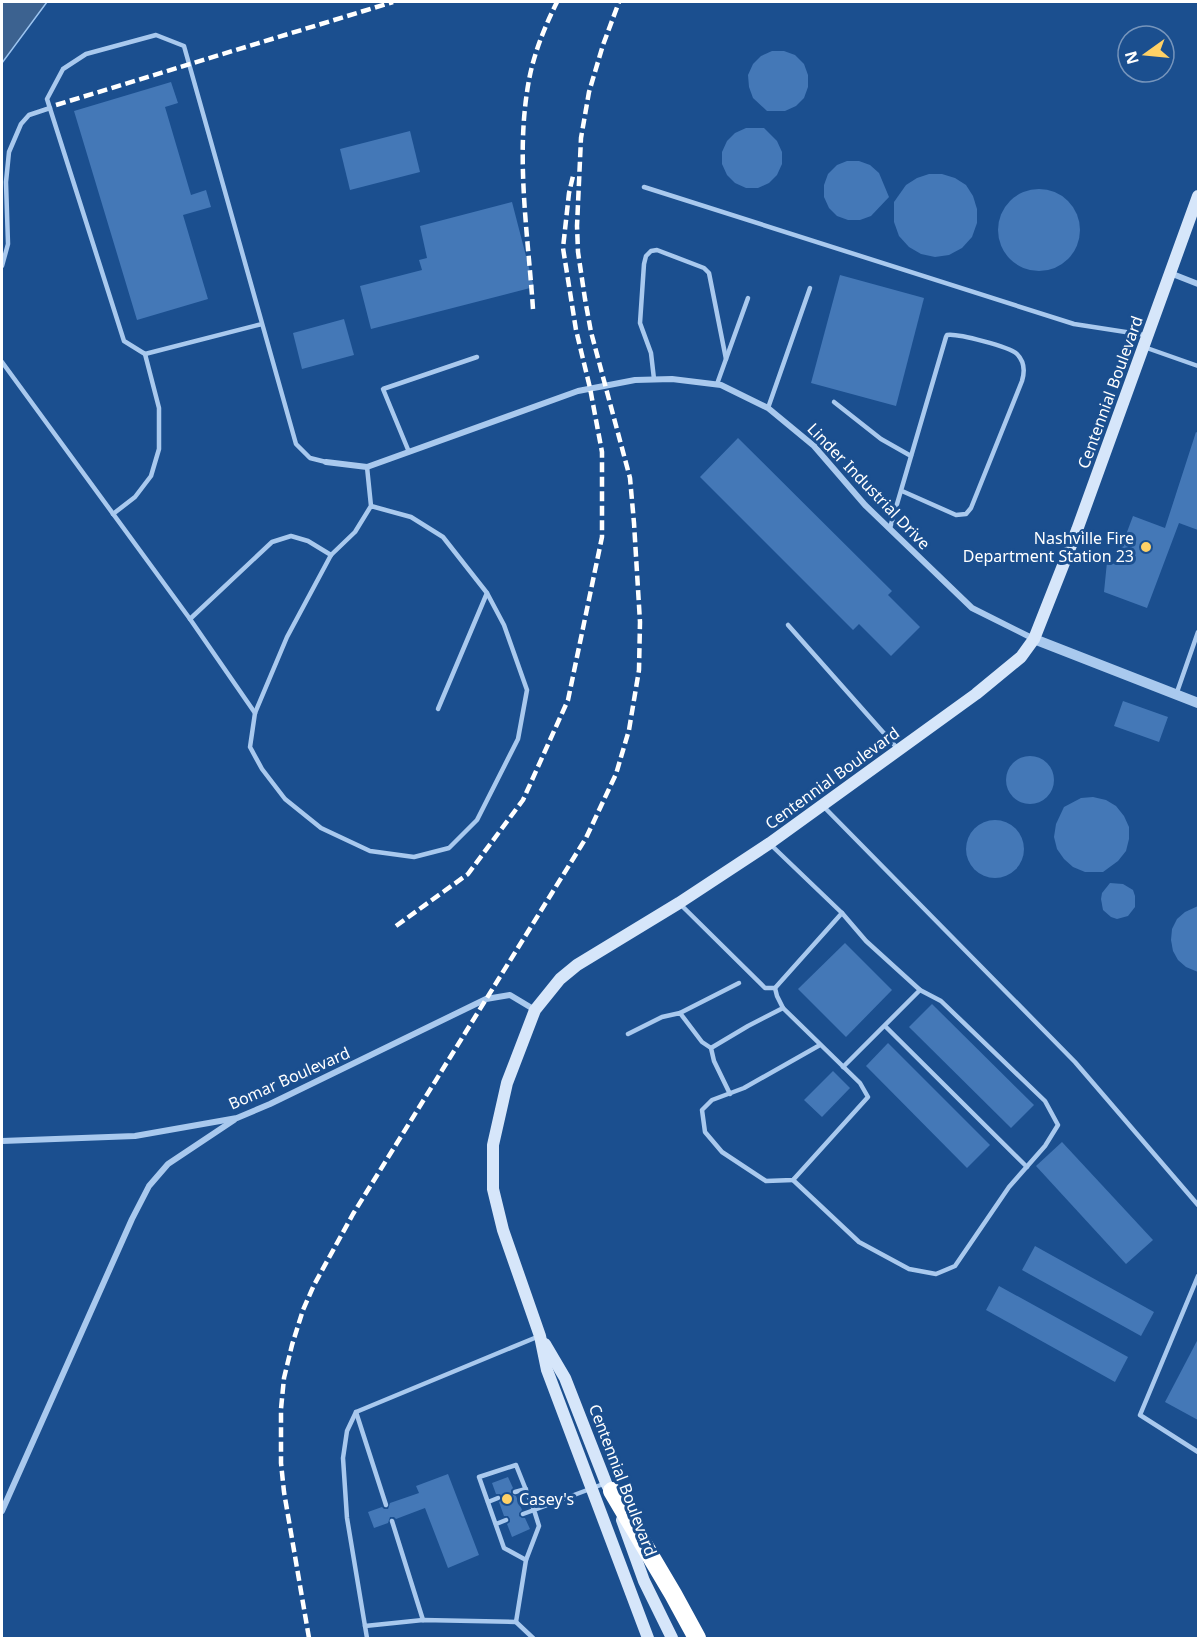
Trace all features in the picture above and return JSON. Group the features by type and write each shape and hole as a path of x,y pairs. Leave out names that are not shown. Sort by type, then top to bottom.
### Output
{"highway":[{"path":"609,1487 697,1638"}],"main road":[{"name":"Centennial Boulevard","path":"648,1638 547,1370 540,1336 503,1230 493,1189 493,1145 507,1083 535,1010 560,979 577,965 679,903 770,843 976,694 1020,657 1034,639 1077,530 1198,196"},
{"name":"Centennial Boulevard","path":"540,1336 565,1378 644,1581 672,1638"}],"street":[{"path":"1170,273 1198,284"},
{"name":"Linder Industrial Drive","path":"326,462 367,467 578,391 635,380 654,379 717,384 768,408 814,446 865,505 972,608 1034,639"},
{"path":"1034,639 1198,703"},
{"name":"Bomar Boulevard","path":"2,1141 135,1136 237,1118 486,999 510,995 535,1010"},
{"path":"2,1511 132,1219 149,1186 168,1164 237,1118"}],"lane":[{"path":"113,514 135,497 151,476 159,449 159,408 145,354 124,341 47,99 63,69 86,54 156,35 184,46 296,444 310,458 326,462"},
{"path":"2,266 8,244 6,182 9,152 21,124 29,115 50,108"},
{"path":"644,187 1074,324 1145,341 1198,366"},
{"path":"654,379 651,353 640,323 644,264 651,250 657,250 704,268 709,273 726,359"},
{"path":"768,408 810,288"},
{"path":"717,384 748,298"},
{"path":"145,354 262,324"},
{"path":"890,528 947,335 953,334 980,340 1018,354 1025,370 1022,381 971,508 966,514 956,515 902,490"},
{"path":"409,452 383,389 477,357"},
{"path":"2,362 190,619 255,713"},
{"path":"834,402 881,439 911,456"},
{"path":"367,467 371,506 355,532 331,555 287,637 255,713 250,747 261,770 285,799 321,828 370,851 414,857 448,848 477,820 518,739 527,690 504,625 486,593 443,537 411,517 371,506"},
{"path":"190,619 272,542 291,536 308,541 331,555"},
{"path":"438,709 486,593"},
{"path":"788,625 899,750"},
{"path":"1176,694 1198,632"},
{"path":"822,805 1075,1062 1198,1205"},
{"path":"770,843 842,913 866,941 920,990 941,1001 1045,1101 1058,1125 1045,1146 1009,1186 955,1266 936,1274 909,1269 859,1242 793,1180 766,1181 722,1152 705,1132 702,1110 712,1100 744,1088 820,1045"},
{"path":"679,903 765,988 775,988 842,913"},
{"path":"628,1034 663,1017 680,1013 739,983"},
{"path":"775,988 783,1008 860,1083 867,1097 793,1180"},
{"path":"843,1067 920,990"},
{"path":"711,1048 783,1008"},
{"path":"680,1013 702,1042 711,1048 714,1061 730,1094"},
{"path":"885,1026 1027,1167"},
{"path":"1198,1276 1140,1415 1198,1452"},
{"path":"367,1638 348,1518 343,1458 347,1431 356,1412 540,1336"},
{"path":"356,1412 386,1505"},
{"path":"516,1622 526,1560 539,1526 516,1465 479,1477 504,1548 526,1560"},
{"path":"523,1514 592,1489 609,1487"},
{"path":"515,1492 526,1489"},
{"path":"488,1502 498,1498"},
{"path":"496,1524 506,1520"},
{"path":"392,1521 423,1620"},
{"path":"365,1626 423,1620 516,1622 533,1638"}],"water":[{"path":"2,2 47,2 2,63"}],"building":[{"path":"772,51 784,51 795,55 804,64 808,75 808,87 804,98 796,106 785,111 767,111 753,98 749,87 748,75 753,64 761,56"},
{"path":"171,82 178,103 165,107 191,195 206,190 211,207 183,215 208,299 137,320 74,111"},
{"path":"746,128 764,128 777,141 782,152 782,164 777,175 769,183 758,188 746,188 735,183 727,175 722,164 722,152 727,141 735,133"},
{"path":"410,131 420,172 350,190 340,149"},
{"path":"847,161 859,161 870,165 879,173 889,197 871,216 860,220 848,220 837,216 829,208 824,197 824,185 828,174 837,165"},
{"path":"929,174 942,174 966,185 977,209 977,223 972,237 962,248 949,255 935,257 921,254 909,247 899,236 894,222 894,202 906,185"},
{"path":"1031,189 1047,189 1062,196 1073,207 1080,222 1077,246 1068,259 1047,271 1031,271 1016,264 1005,253 998,238 998,222 1005,207 1016,196"},
{"path":"512,202 534,287 371,329 360,286 422,270 419,260 427,258 420,226"},
{"path":"840,275 924,298 896,406 811,383"},
{"path":"344,319 354,355 302,369 293,333"},
{"name":"Nashville Fire Department Station 23","path":"1196,432 1198,433 1198,530 1179,523 1147,608 1104,592 1107,562 1115,564 1133,516 1165,528"},
{"path":"738,438 892,591 888,595 920,627 891,656 859,624 853,630 700,477"},
{"path":"1123,701 1168,717 1159,742 1114,726"},
{"path":"1030,756 1047,763 1054,780 1047,797 1030,804 1013,797 1006,780 1013,763"},
{"path":"1093,797 1106,800 1116,806 1129,827 1126,851 1118,861 1103,872 1085,872 1073,867 1057,849 1054,837 1056,824 1064,807 1081,798"},
{"path":"989,820 1001,820 1016,828 1024,843 1024,855 1016,870 1001,878 989,878 974,870 966,855 966,843 974,828"},
{"path":"1110,883 1123,884 1133,890 1135,907 1128,916 1117,919 1103,910 1102,893"},
{"path":"1198,906 1198,972 1186,967 1178,960 1171,940 1172,929 1177,919"},
{"path":"845,943 892,990 846,1037 798,989"},
{"path":"932,1004 1034,1105 1011,1128 909,1027"},
{"path":"888,1043 990,1145 967,1168 866,1066"},
{"path":"833,1071 850,1088 822,1117 804,1100"},
{"path":"1062,1142 1153,1240 1126,1264 1036,1166"},
{"path":"1035,1246 1154,1312 1141,1336 1022,1270"},
{"path":"999,1286 1128,1357 1115,1382 986,1310"},
{"path":"1198,1339 1198,1420 1165,1402"},
{"path":"448,1474 479,1555 448,1568 425,1508 396,1519 390,1517 388,1523 374,1528 368,1512 382,1507 388,1509 390,1503 419,1493 416,1486"},
{"path":"508,1477 513,1488 511,1494 516,1496 522,1510 519,1516 525,1518 530,1529 512,1537 507,1524 510,1519 504,1516 499,1502 502,1497 496,1494 492,1483"}],"railway":[{"path":"56,105 393,2"},
{"path":"533,309 524,194 525,108 534,60 557,2"},
{"path":"309,1638 281,1463 281,1409 284,1378 303,1310 353,1214 586,838 616,774 629,730 639,670 640,622 630,478 591,332 578,252 577,226 581,138 589,92 619,2"},
{"path":"396,926 468,874 523,800 568,700 602,537 602,452 576,330 563,248 573,176"}],"place":[{"name":"Nashville Fire Department Station 23","path":"1146,547"},
{"name":"Casey's","path":"507,1499"}]}
